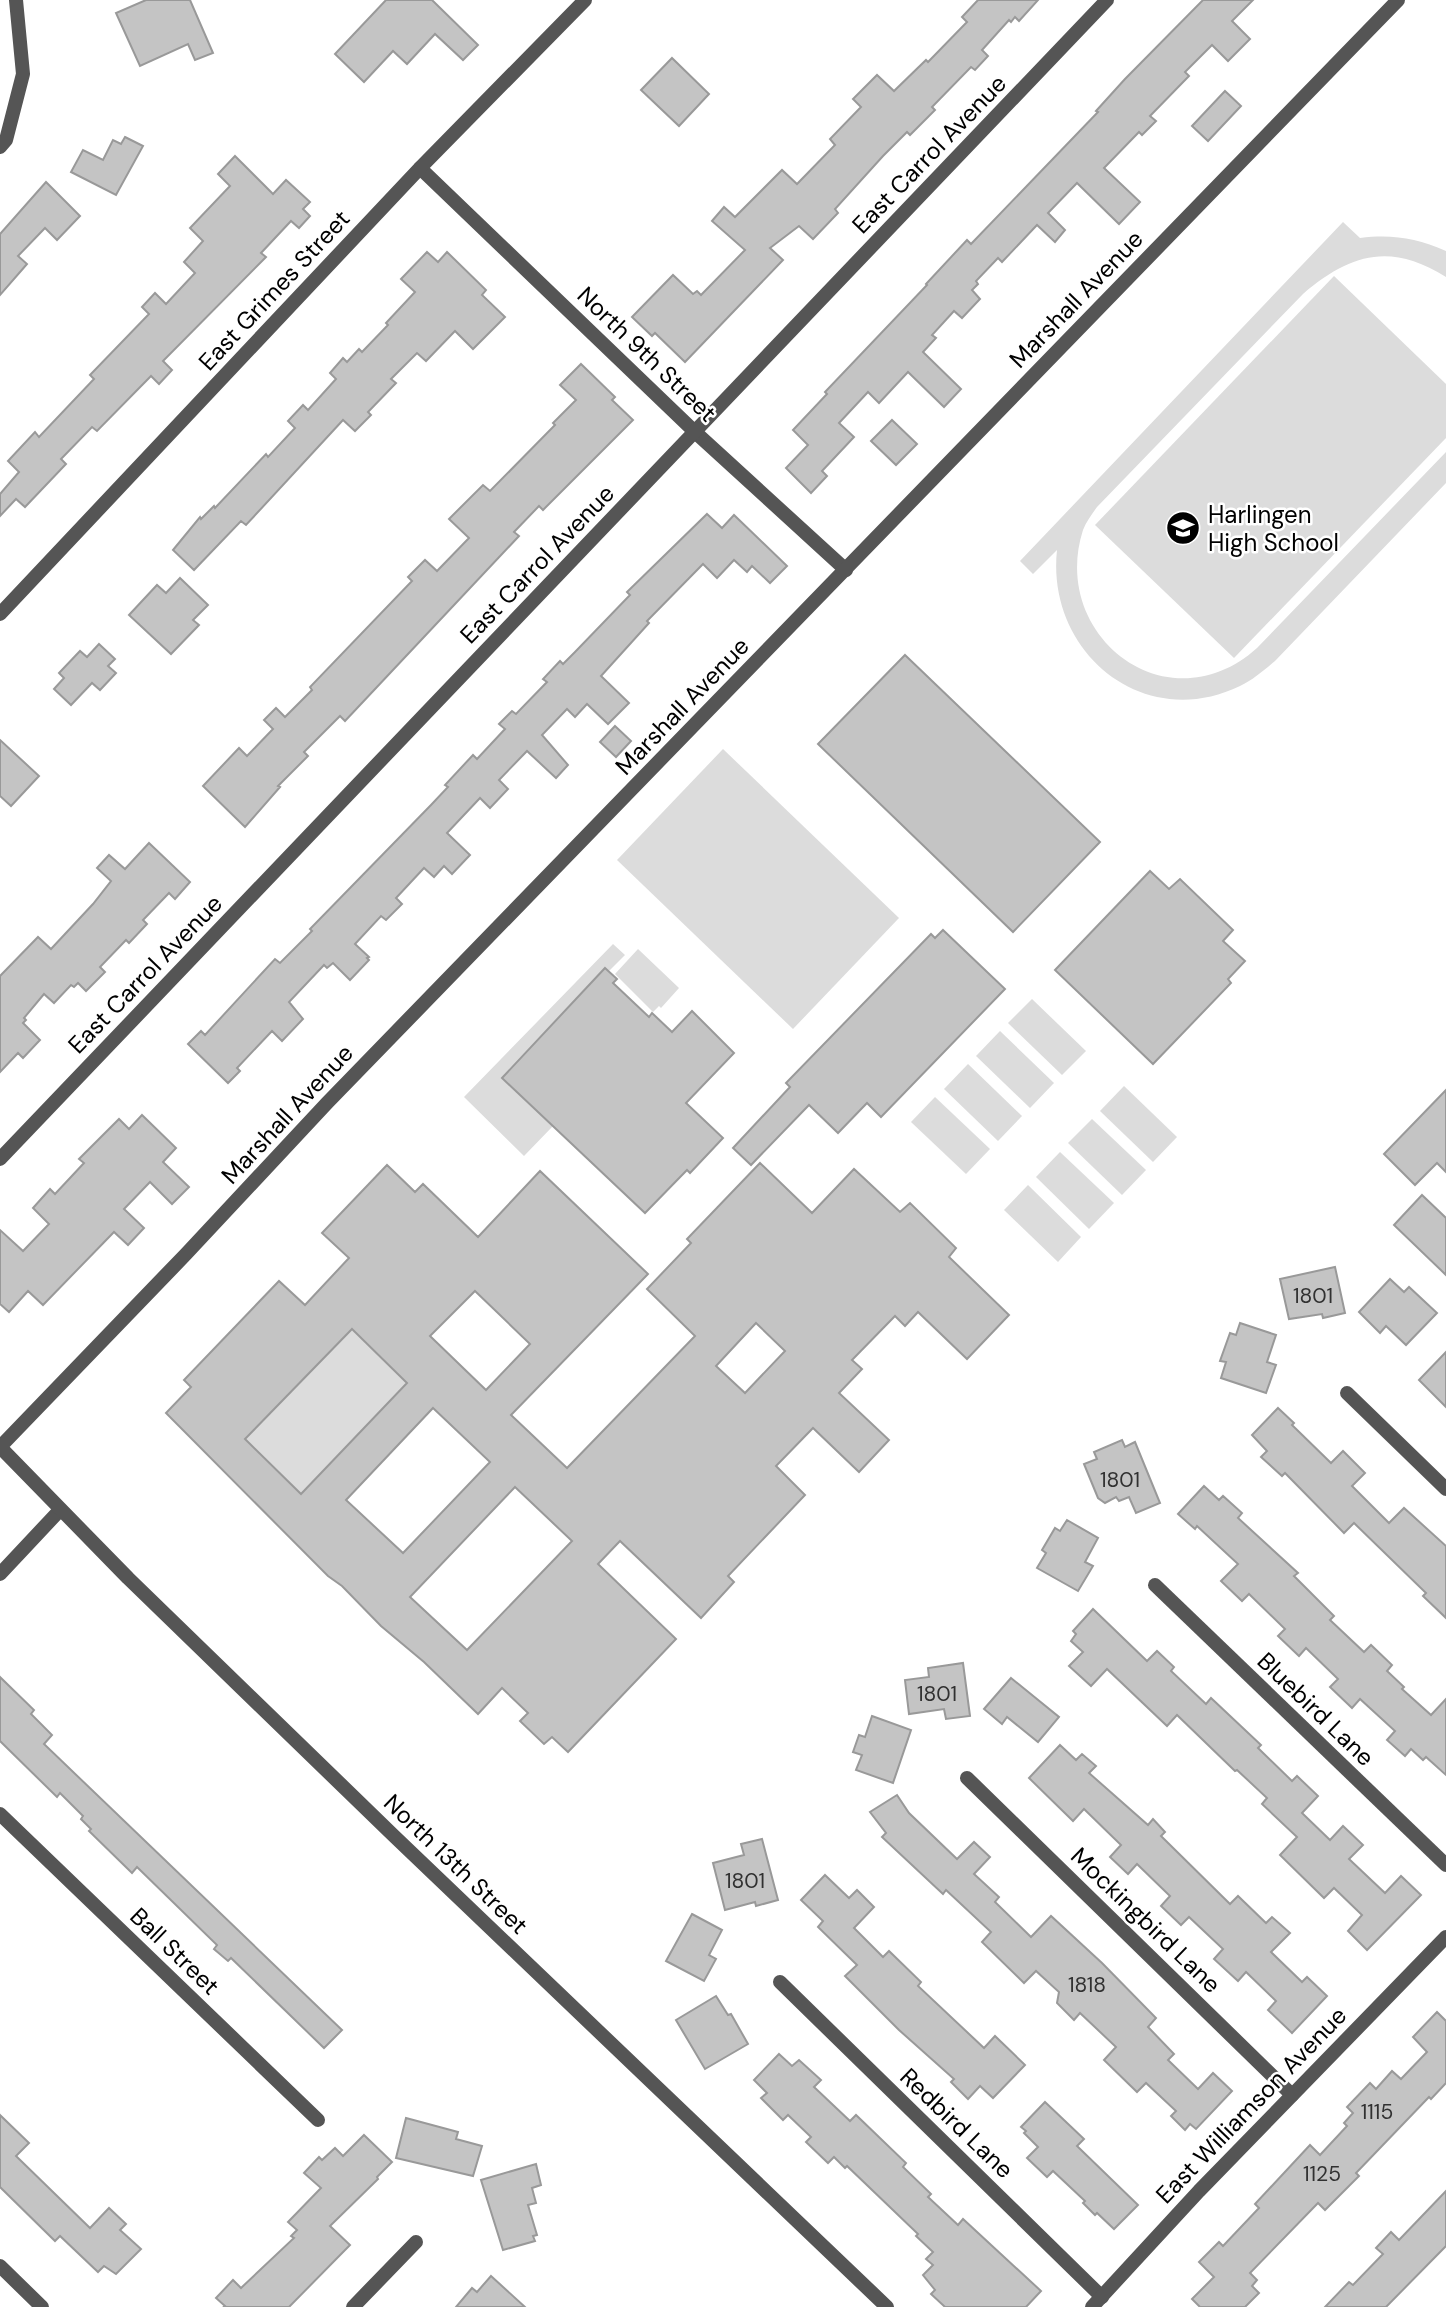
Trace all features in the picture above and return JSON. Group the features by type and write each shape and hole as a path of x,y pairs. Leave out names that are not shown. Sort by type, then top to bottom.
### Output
{"street":[{"path":"0,147 6,140 23,74 16,0"},
{"name":"East Grimes Street","path":"0,614 420,168 585,0"},
{"name":"East Carrol Avenue","path":"0,1159 1107,0"},
{"name":"Marshall Avenue","path":"0,1447 327,1103 1398,0"},
{"name":"North 9th Street","path":"420,168 695,432 846,570"},
{"path":"1347,1393 1446,1489"},
{"name":"North 13th Street","path":"0,1447 60,1510 394,1836 887,2307"},
{"path":"0,1574 60,1510"},
{"name":"Bluebird Lane","path":"1155,1586 1446,1865"},
{"name":"Mockingbird Lane","path":"967,1778 1292,2095"},
{"name":"Ball Street","path":"0,1814 318,2120"},
{"name":"East Williamson Avenue","path":"1097,2302 1292,2095 1446,1937"},
{"name":"Redbird Lane","path":"780,1982 1097,2302"},
{"path":"353,2307 416,2242"},
{"path":"0,2266 42,2307"}],"shaded area":[{"path":"1343,222 1360,238 1404,238 1446,251 1446,277 1407,259 1371,257 1337,270 1303,294 1093,512 1083,530 1077,569 1083,604 1100,635 1124,659 1154,674 1187,678 1223,670 1257,648 1446,452 1446,483 1275,661 1254,678 1240,686 1204,698 1169,699 1137,691 1108,674 1084,650 1067,621 1058,587 1057,550 1033,574 1020,561"},
{"path":"1334,276 1446,384 1446,438 1234,658 1095,525"},
{"path":"723,749 899,918 793,1029 617,860"},
{"path":"613,944 625,955 609,971 605,968 502,1078 553,1126 524,1156 464,1097"},
{"path":"638,949 679,988 661,1008 659,1006 653,1012 615,974"},
{"path":"1032,999 1086,1051 1062,1075 1008,1023"},
{"path":"1000,1031 1054,1083 1030,1108 976,1056"},
{"path":"968,1064 1022,1116 998,1141 944,1089"},
{"path":"1124,1086 1177,1137 1153,1162 1100,1111"},
{"path":"935,1097 990,1149 966,1174 911,1122"},
{"path":"1092,1119 1146,1170 1122,1195 1068,1143"},
{"path":"1060,1152 1114,1203 1089,1229 1036,1177"},
{"path":"1028,1185 1081,1237 1058,1262 1004,1210"},
{"path":"373,1307 391,1325 370,1347 407,1383 301,1494 245,1439"}],"building":[{"path":"146,0 190,0 213,53 195,60 188,44 140,66 116,13"},
{"path":"386,0 432,0 478,45 463,60 435,34 407,64 393,51 364,82 335,54"},
{"path":"978,0 1038,0 1019,21 1015,17 1011,22 1009,20 982,50 988,56 975,70 971,67 932,107 935,110 910,135 907,132 883,156 835,209 838,213 813,239 799,226 770,248 783,260 685,362 655,333 652,336 632,317 673,275 693,294 697,291 701,295 745,250 712,221 724,207 735,217 782,170 797,184 835,145 830,139 861,107 853,99 877,75 894,91 926,60 928,62 967,22 962,17"},
{"path":"1203,0 1253,0 1232,21 1250,39 1228,61 1212,45 1185,72 1189,76 1150,116 1156,121 1142,135 1139,132 1104,168 1140,202 1119,224 1077,183 1048,213 1065,230 1055,242 1037,225 1002,262 998,258 976,281 978,284 972,290 980,299 962,318 954,311 932,335 936,338 923,352 961,389 944,407 908,372 879,403 868,392 839,423 854,437 822,471 827,476 811,493 786,468 808,445 793,430 967,240 971,244"},
{"path":"672,58 709,94 679,126 641,90"},
{"path":"1225,91 1241,106 1208,141 1192,126"},
{"path":"125,137 143,146 116,195 71,172 83,150 103,160 113,140 121,144"},
{"path":"235,156 273,194 286,180 310,202 303,209 310,216 299,228 291,221 261,253 266,257 163,361 172,370 159,384 151,376 97,431 92,427 61,459 66,464 25,507 16,499 0,516 0,494 19,472 8,461 35,432 39,437 94,379 90,375 149,314 142,307 155,293 166,304 195,273 184,262 203,241 190,228 230,186 218,174"},
{"path":"46,182 80,216 57,240 45,228 18,256 27,264 0,295 0,234"},
{"path":"427,252 438,262 447,252 486,290 482,295 505,317 473,349 455,331 426,361 417,353 391,379 396,383 368,412 371,415 355,431 343,420 246,525 241,521 194,570 173,550 200,517 201,519 214,506 215,508 266,454 268,457 295,428 288,421 303,405 308,410 336,379 330,373 343,358 347,362 359,349 362,352 388,325 386,323 415,292 401,279"},
{"path":"581,364 615,397 612,400 633,420 543,510 539,506 514,532 519,536 345,721 340,716 304,752 308,756 278,786 280,787 245,827 203,786 239,748 247,756 273,729 264,720 276,708 285,717 312,690 310,687 412,581 408,577 425,560 437,571 469,538 449,519 483,485 490,491 555,425 553,423 576,400 560,385"},
{"path":"892,420 917,444 896,465 871,441"},
{"path":"707,514 722,528 734,515 787,566 770,583 752,566 747,572 734,560 717,578 703,564 647,621 649,623 601,676 629,703 608,724 587,704 575,717 567,709 542,735 568,765 556,778 527,751 499,780 508,789 490,808 480,798 447,833 470,855 452,874 444,866 434,877 424,868 396,898 402,904 386,920 381,916 355,944 369,960 350,980 333,963 327,968 324,965 289,1002 303,1019 282,1041 272,1031 237,1068 240,1071 228,1083 188,1044 201,1031 205,1035 275,959 280,963 312,931 310,929 448,787 445,785 473,755 477,759 505,729 499,724 512,711 516,714 547,682 543,679 560,661 563,664 630,595 627,592"},
{"path":"180,578 208,605 193,620 199,625 171,654 129,615 157,585 166,593"},
{"path":"99,644 115,659 108,666 116,673 100,690 92,683 71,705 54,689 64,678 59,673 80,651 87,657"},
{"path":"905,655 1100,842 1013,932 818,744"},
{"path":"615,726 631,741 616,757 600,742"},
{"path":"0,740 39,776 11,806 0,796"},
{"path":"149,843 190,882 175,899 169,893 143,920 147,924 129,943 126,940 100,967 105,972 86,991 78,983 74,987 71,985 54,1003 44,994 24,1018 26,1020 23,1023 40,1040 23,1058 18,1053 0,1072 0,976 38,937 51,949 93,904 111,881 97,868 109,855 125,869"},
{"path":"1150,871 1169,889 1180,879 1233,930 1223,941 1245,961 1228,979 1231,983 1153,1064 1055,970"},
{"path":"943,930 1005,989 881,1117 867,1103 838,1133 809,1105 751,1165 733,1148 790,1087 786,1083 931,934 935,938"},
{"path":"605,968 617,979 613,983 649,1017 652,1013 672,1032 692,1011 734,1053 686,1103 723,1138 690,1173 687,1170 645,1213 502,1078"},
{"path":"1446,1090 1446,1172 1437,1163 1415,1185 1384,1154"},
{"path":"142,1115 176,1148 163,1162 189,1187 172,1204 150,1182 124,1209 144,1228 128,1245 114,1232 43,1305 28,1291 9,1312 0,1304 0,1230 23,1251 49,1224 33,1208 50,1189 55,1194 84,1163 79,1159 119,1119 129,1129"},
{"path":"760,1163 812,1213 854,1169 900,1212 910,1203 956,1248 949,1257 1009,1315 967,1359 918,1312 905,1326 895,1316 852,1360 862,1369 839,1393 889,1440 859,1472 813,1428 776,1466 805,1495 728,1576 734,1582 701,1618 620,1541 598,1564 676,1639 568,1752 552,1737 544,1744 520,1721 528,1713 502,1688 478,1714 424,1662 381,1626 342,1586 328,1576 166,1413 191,1387 184,1380 279,1281 305,1305 349,1258 322,1233 387,1165 415,1192 423,1184 478,1237 540,1171 648,1274 511,1415 567,1468 695,1336 647,1289 691,1243 687,1239","holes":["475,1291 530,1344 486,1390 430,1336","756,1323 785,1351 745,1393 716,1366","352,1329 407,1383 301,1494 245,1439","433,1408 490,1462 403,1553 346,1500","515,1487 572,1541 467,1650 410,1597"]},
{"path":"1422,1195 1446,1218 1446,1275 1394,1225"},
{"path":"1335,1267 1345,1313 1323,1318 1322,1314 1289,1319 1280,1279"},
{"path":"1390,1279 1404,1292 1409,1287 1437,1313 1406,1345 1386,1326 1380,1333 1359,1312"},
{"path":"1240,1323 1276,1335 1267,1362 1276,1365 1266,1393 1221,1378 1226,1362 1220,1361 1230,1333 1236,1335"},
{"path":"1446,1352 1446,1407 1419,1380"},
{"path":"1278,1408 1331,1463 1343,1451 1365,1473 1352,1486 1389,1523 1404,1508 1446,1546 1446,1618 1423,1596 1426,1593 1354,1523 1344,1533 1285,1473 1282,1476 1261,1457 1267,1451 1252,1435"},
{"path":"1122,1440 1125,1447 1135,1442 1160,1503 1136,1513 1129,1497 1119,1501 1116,1497 1105,1503 1098,1498 1084,1464 1097,1459 1094,1452"},
{"path":"1204,1486 1219,1500 1223,1496 1242,1513 1238,1518 1298,1573 1294,1576 1334,1616 1330,1620 1364,1652 1371,1645 1392,1665 1387,1671 1404,1687 1402,1689 1431,1715 1446,1699 1446,1775 1426,1757 1423,1760 1411,1749 1405,1756 1387,1740 1395,1731 1360,1699 1352,1708 1330,1687 1338,1679 1306,1648 1299,1656 1278,1636 1285,1629 1249,1594 1242,1601 1221,1581 1238,1564 1197,1526 1195,1529 1178,1514"},
{"path":"1067,1520 1098,1538 1085,1562 1093,1566 1078,1591 1037,1568 1046,1553 1042,1550 1055,1528 1060,1531"},
{"path":"1093,1609 1147,1661 1157,1651 1174,1667 1171,1671 1206,1704 1211,1698 1261,1745 1258,1748 1292,1781 1297,1776 1318,1796 1302,1813 1330,1840 1343,1826 1363,1845 1349,1859 1385,1893 1401,1876 1421,1895 1367,1950 1348,1931 1362,1915 1334,1888 1324,1898 1280,1855 1297,1837 1262,1804 1267,1798 1177,1715 1167,1726 1107,1669 1091,1686 1069,1666 1083,1652 1071,1641 1076,1634 1073,1631"},
{"path":"963,1663 970,1716 946,1719 944,1709 909,1714 905,1680 929,1677 928,1668"},
{"path":"0,1677 34,1710 31,1714 52,1735 44,1744 342,2030 324,2048 231,1958 228,1961 214,1949 217,1945 137,1867 132,1873 89,1831 91,1829 81,1819 83,1816 60,1793 57,1797 0,1741"},
{"path":"1011,1678 1059,1717 1038,1742 1007,1717 1002,1724 984,1709"},
{"path":"872,1716 911,1730 893,1783 856,1770 862,1755 853,1752 859,1735 865,1737"},
{"path":"1060,1745 1076,1760 1082,1754 1096,1766 1089,1773 1148,1825 1153,1819 1165,1832 1161,1836 1230,1904 1238,1896 1266,1923 1272,1917 1290,1933 1271,1952 1302,1982 1307,1977 1327,1996 1292,2033 1268,2010 1276,2001 1246,1972 1238,1981 1214,1959 1223,1949 1189,1917 1181,1925 1161,1906 1170,1896 1137,1864 1128,1874 1110,1857 1121,1845 1084,1809 1073,1821 1029,1778"},
{"path":"897,1795 909,1813 957,1859 974,1842 990,1857 974,1874 999,1897 995,1902 1031,1937 1051,1916 1102,1963 1156,2018 1148,2027 1174,2054 1168,2060 1198,2089 1213,2073 1232,2091 1196,2129 1190,2124 1185,2130 1171,2116 1176,2111 1146,2083 1137,2092 1104,2060 1116,2047 1080,2013 1074,2020 1057,2003 1059,1992 1036,1971 1024,1983 982,1942 991,1932 946,1890 943,1894 882,1837 886,1833 870,1812"},
{"path":"762,1839 778,1900 756,1906 755,1902 725,1910 713,1863 744,1855 741,1844"},
{"path":"825,1875 849,1898 857,1890 874,1907 854,1928 883,1957 889,1951 921,1982 918,1986 984,2048 995,2036 1025,2065 993,2098 980,2086 968,2099 951,2082 954,2079 899,2030 845,1976 857,1965 818,1927 823,1921 801,1900"},
{"path":"692,1914 722,1930 709,1955 716,1959 704,1981 666,1961"},
{"path":"716,1996 728,2015 731,2014 748,2044 705,2069 676,2020"},
{"path":"1437,2012 1446,2021 1446,2083 1431,2099 1429,2097 1356,2173 1359,2176 1325,2210 1318,2203 1250,2273 1257,2280 1252,2286 1259,2293 1245,2307 1200,2307 1192,2299 1214,2277 1199,2262 1219,2242 1223,2246 1259,2208 1255,2204 1310,2145 1320,2155 1347,2126 1344,2123 1353,2113 1347,2107 1370,2083 1376,2089 1392,2071 1401,2079 1427,2052 1413,2037"},
{"path":"779,2054 792,2066 799,2060 821,2080 814,2087 850,2121 856,2115 906,2163 903,2167 931,2194 928,2197 958,2225 963,2219 1041,2291 1026,2307 945,2307 931,2294 935,2290 923,2275 933,2265 926,2259 933,2252 916,2236 918,2234 847,2166 845,2168 834,2157 828,2163 806,2142 811,2137 788,2115 783,2120 761,2098 767,2093 754,2080"},
{"path":"1045,2102 1084,2139 1077,2146 1138,2205 1114,2229 1097,2213 1095,2215 1083,2203 1085,2201 1053,2171 1047,2177 1027,2158 1038,2147 1021,2127"},
{"path":"0,2115 29,2143 16,2156 90,2228 109,2208 126,2224 120,2230 141,2249 116,2274 104,2266 98,2272 60,2236 55,2241 0,2187"},
{"path":"406,2118 458,2132 456,2139 482,2146 473,2176 396,2158"},
{"path":"364,2135 392,2162 330,2226 350,2245 289,2307 223,2307 225,2306 216,2298 233,2280 241,2288 294,2238 291,2236 297,2230 288,2222 321,2188 304,2173 319,2157 322,2160 335,2148 343,2156"},
{"path":"536,2164 541,2185 532,2188 536,2203 528,2205 537,2235 533,2236 535,2241 503,2250 481,2180"},
{"path":"1446,2191 1446,2246 1386,2307 1325,2307 1349,2282 1353,2285 1383,2254 1376,2248 1391,2232 1399,2240"},
{"path":"491,2276 525,2307 456,2307 472,2288 477,2292"}],"place":[{"name":"Harlingen High School","path":"1183,528"}]}
